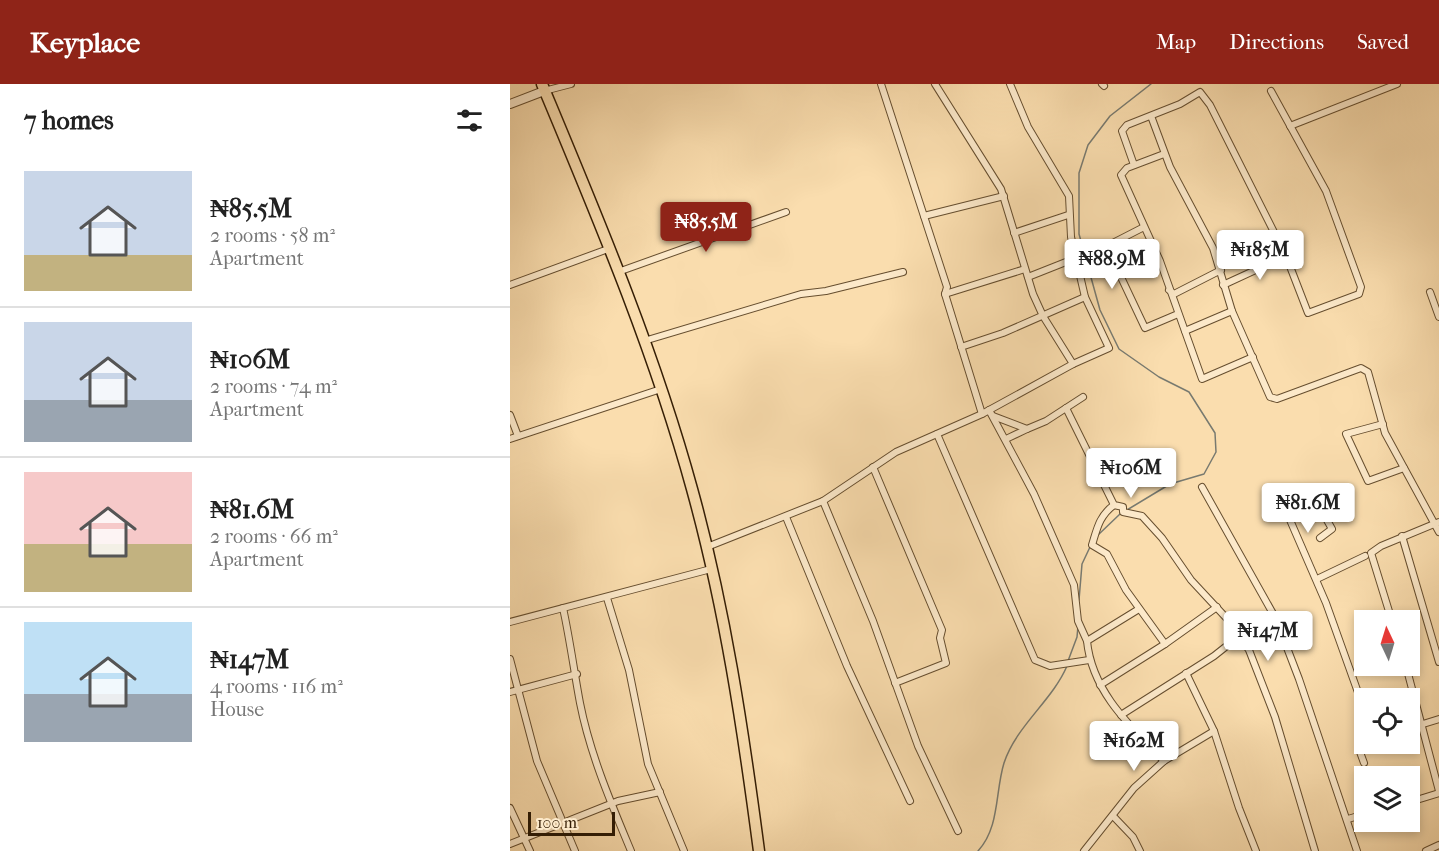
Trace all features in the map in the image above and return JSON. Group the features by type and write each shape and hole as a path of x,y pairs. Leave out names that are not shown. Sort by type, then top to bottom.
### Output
{"highway":[{"path":"543,87 661,389 707,547 735,676 759,851"}],"street":[{"path":"510,104 543,87 571,84"},
{"path":"881,84 947,287 945,294 982,414"},
{"path":"935,84 960,120 1004,196 1025,269 1043,316 1073,364"},
{"path":"707,547 822,501 896,452 982,414 991,413 1073,364 1102,352 1110,346 1085,297 1068,215 1069,196 1028,127 1010,84"},
{"path":"1290,126 1396,84"},
{"path":"1134,165 1122,131 1126,125 1200,93 1210,105 1286,256 1308,312 1359,294 1361,290 1326,191 1271,91"},
{"path":"1151,116 1164,154 1182,192 1200,221 1221,270 1223,285 1232,311 1273,398 1364,368 1368,372 1376,393 1383,424 1404,468 1437,522 1439,532"},
{"path":"1164,154 1134,165 1121,175 1169,289 1202,379 1253,357"},
{"path":"924,216 1004,196"},
{"path":"617,272 786,212"},
{"path":"1014,233 1068,215"},
{"path":"1144,227 1107,246 1145,328 1178,314"},
{"path":"510,285 608,249"},
{"path":"1223,285 1286,256"},
{"path":"1028,277 1076,258"},
{"path":"945,294 1025,269"},
{"path":"1169,289 1174,294 1221,270"},
{"path":"643,341 801,294 826,291 903,272"},
{"path":"1430,292 1439,317"},
{"path":"961,347 1043,316 1085,297"},
{"path":"1185,331 1232,311"},
{"path":"510,439 661,389"},
{"path":"1006,439 1083,397"},
{"path":"1066,408 1114,505"},
{"path":"991,413 1027,429"},
{"path":"991,413 1041,510 1074,585 1078,621 1088,641 1089,660 1100,684 1133,731 1164,761"},
{"path":"510,415 518,436"},
{"path":"1383,424 1346,434 1354,454 1368,481 1404,468"},
{"path":"937,434 1035,660 1050,666 1089,660"},
{"path":"873,467 942,630 940,638 946,663 895,683"},
{"path":"1202,488 1276,619 1348,819 1357,851"},
{"path":"822,501 873,621 918,746 958,831"},
{"path":"1165,644 1139,609 1107,554 1092,545 1095,529 1106,511 1114,505 1123,507 1123,512 1142,516 1162,538 1191,580 1231,623 1259,672 1315,851"},
{"path":"1320,538 1332,529 1319,506 1290,520 1317,579 1356,688"},
{"path":"786,517 847,666 910,801"},
{"path":"1389,610 1371,553 1402,536 1437,522"},
{"path":"1402,536 1439,662"},
{"path":"1317,579 1365,556"},
{"path":"510,622 711,569"},
{"path":"607,598 629,670 648,764 684,851"},
{"path":"1100,684 1165,644 1217,607"},
{"path":"563,608 583,713 612,803 631,851"},
{"path":"1088,641 1139,609"},
{"path":"1121,715 1238,637"},
{"path":"510,659 537,760 575,851"},
{"path":"1186,673 1214,732 1256,851"},
{"path":"510,692 577,674"},
{"path":"1409,676 1439,792 1420,799"},
{"path":"1420,725 1439,719"},
{"path":"1084,851 1134,788 1164,761 1214,732"},
{"path":"1361,754 1364,763"},
{"path":"510,844 612,803 660,792"},
{"path":"510,808 530,851"},
{"path":"1113,816 1133,837 1140,851"},
{"path":"1348,819 1354,817"},
{"path":"1426,851 1439,845"}],"waterway":[{"path":"1127,510 1170,484 1204,474 1216,452 1215,433 1189,392 1159,377 1119,349 1100,310 1079,234 1079,173 1088,145 1110,116 1151,84"},
{"path":"1098,535 1120,514"},
{"path":"1079,600 1082,564 1090,547"},
{"path":"1068,661 1077,637 1078,626"},
{"path":"978,851 985,842 994,820 1001,774 1010,750 1025,725 1053,691 1067,666"}]}
